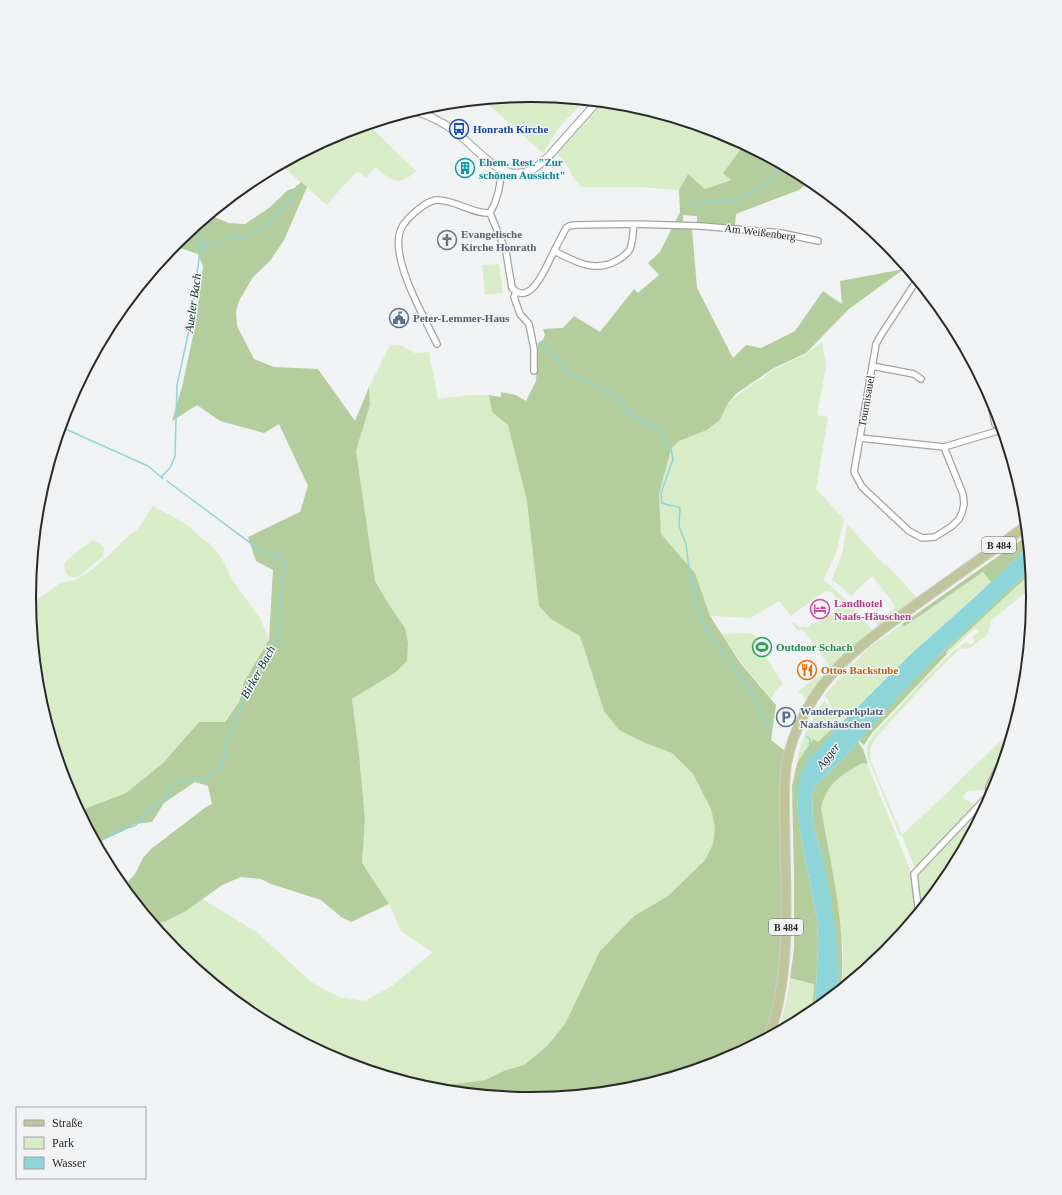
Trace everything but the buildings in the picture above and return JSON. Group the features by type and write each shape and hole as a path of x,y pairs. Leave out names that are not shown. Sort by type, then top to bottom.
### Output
{"main road":[{"name":"B 484","path":"771,1030 781,991 786,950 784,788 786,766 800,723 818,692 831,675 859,648 928,596 1021,529"}],"street":[{"path":"423,115 454,130 487,161 501,169 518,173 526,172 535,168 548,157 593,107"},
{"path":"490,213 496,202 500,187 501,169"},
{"path":"437,344 409,287 400,256 400,230 406,220 415,212 434,200 447,201 481,213 490,213"},
{"path":"490,213 506,252 512,288 521,294 528,292 533,288 554,252 587,266 610,264 626,254 632,241 634,224"},
{"name":"Am Weißenberg","path":"554,252 562,234 569,226 634,224 701,226 781,233 818,241"},
{"name":"Tournisauel","path":"914,284 876,344 860,438 944,447 997,431"},
{"path":"516,292 514,297 520,314 529,324 534,349 534,371"},
{"path":"872,366 914,374 921,379"},
{"path":"860,438 854,472 857,480 909,531 922,538 935,537 941,534 959,519 962,513 964,504 962,494 944,447"},
{"path":"919,904 914,874 978,809"}],"green space":[{"path":"531,102 580,106 560,126 543,153 489,105"},
{"path":"599,107 659,119 720,140 741,150 723,173 731,179 705,189 688,174 679,190 640,187 581,187 573,178 568,167 557,154"},
{"path":"373,129 416,171 405,179 396,181 391,179 376,167 366,178 358,171 327,205 285,168 324,149 326,150 329,146 342,140"},
{"path":"741,150 778,169 805,185 799,190 736,214 735,225 697,224 697,216 683,215 683,228 692,229 697,288 733,358 746,345 761,348 795,331 823,291 842,304 840,281 902,270 849,309 806,353 774,368 737,393 728,403 720,420 707,430 679,441 671,449 659,494 661,534 695,573 710,616 741,664 776,705 771,740 785,751 781,808 782,952 771,1017 765,1033 720,1055 659,1076 628,1083 596,1088 531,1092 499,1091 448,1085 485,1080 506,1070 524,1065 547,1046 565,1024 600,951 634,916 668,896 705,860 713,844 715,827 711,809 693,774 672,753 645,743 619,730 604,711 580,636 551,619 539,606 527,501 508,425 492,412 489,395 501,397 501,392 516,395 526,401 536,381 538,343 543,340 545,335 543,329 563,328 574,316 600,332 634,289 638,293 659,275 648,263 660,252 680,212 679,190 688,174 705,189 731,180 723,173"},
{"path":"301,182 307,187 284,240 270,261 253,277 239,301 236,311 237,326 254,359 274,367 318,369 355,421 369,387 370,405 356,451 375,581 405,628 408,643 407,661 396,672 352,699 365,819 362,863 389,904 351,922 341,917 321,900 271,884 261,879 241,877 222,885 186,911 159,923 126,883 135,874 143,858 151,849 212,804 208,786 195,782 164,803 152,822 135,824 119,833 103,839 101,842 84,809 126,793 163,763 199,722 225,722 239,702 244,682 269,640 273,570 256,561 248,537 300,512 308,486 279,424 264,433 220,421 197,405 172,421 182,387 196,322 203,266 198,254 180,248 215,217 229,223 245,224 269,208 288,190 295,188"},
{"path":"499,264 503,293 485,295 482,265"},
{"path":"822,342 826,366 817,415 828,417 816,489 844,519 836,554 823,580 856,611 873,631 832,669 802,629 798,631 792,623 795,623 799,627 804,626 808,628 811,626 811,623 817,623 836,610 838,601 832,592 825,591 791,616 779,601 750,618 710,616 695,573 661,534 659,494 671,449 679,441 707,430 720,420 728,403 739,394 775,369 806,354"},
{"path":"390,345 402,346 415,353 429,352 438,399 472,395 489,395 492,412 508,425 527,501 552,619 580,636 604,711 645,743 672,753 693,774 711,809 715,827 713,844 705,860 668,896 634,916 600,951 565,1024 547,1046 524,1065 506,1070 485,1080 448,1085 434,1083 403,1076 372,1066 342,1055 312,1041 283,1026 230,990 181,948 158,923 179,914 202,899 258,933 311,982 339,997 364,1001 392,986 432,952 401,931 389,904 362,863 365,819 352,699 396,672 407,661 408,643 375,581 356,451 370,405 369,387"},
{"path":"153,506 186,524 209,543 221,557 233,581 261,620 269,640 244,682 239,702 224,722 199,722 163,763 126,793 84,809 62,757 53,726 40,662 36,601 60,583 75,580 89,572 129,535 136,531"},
{"path":"847,524 884,565 886,564 917,598 879,629 876,622 896,607 873,575 851,596 832,579 842,555"},
{"path":"1022,534 1022,537 895,627 871,645 849,666 848,665 872,642"},
{"path":"1023,539 1024,551 991,582 983,572 904,627 902,624"},
{"path":"91,541 95,541 104,548 103,556 78,577 70,577 65,572 64,564"},
{"path":"983,572 991,582 911,654 842,721 832,708 825,695 846,671 848,673 851,669 849,668 869,648 902,624 905,627"},
{"path":"1025,574 1025,578 946,652 947,654 872,733 864,745 859,741 899,695"},
{"path":"1025,578 1026,592 991,621 988,634 970,648 960,649 936,672 874,740 871,747 870,756 902,835 900,836 868,758 868,744 879,728 938,666 965,642 971,644 974,642 973,636 978,633 978,631 975,628 947,654 946,652"},
{"path":"751,633 758,638 761,638 769,648 763,653 783,684 776,690 771,698 742,664 722,634"},
{"path":"820,675 823,678 807,700 798,691"},
{"path":"824,700 841,722 818,742 813,740 797,763 804,737"},
{"path":"835,726 837,727 826,740 797,797 799,827 817,920 818,946 815,1002 813,1004 814,984 790,978 794,949 792,786 797,763 813,739 818,742"},
{"path":"1006,736 1000,757 987,788 984,790 967,791 963,798 976,806 915,869 902,835"},
{"path":"858,742 863,749 868,764 862,763 841,776 827,792 821,808 840,921 842,966 841,983 838,985 839,972 822,854 813,827 812,792 820,781"},
{"path":"862,763 867,764 912,874 916,905 915,910 881,948 842,982 843,946 821,808 827,792 841,776"},
{"path":"978,809 960,845 943,873 920,904 918,872"},
{"path":"790,978 814,984 813,1004 781,1024"}],"water":[{"name":"Agger","path":"1024,551 1025,574 940,654 897,698 843,759 820,781 812,792 813,827 822,854 829,887 839,972 838,985 815,1002 818,946 817,920 799,827 797,797 800,774 808,761 837,727 911,654"}],"waterway":[{"path":"689,204 735,200 762,187 780,170"},
{"name":"Aueler Bach","path":"163,478 161,477 170,468 175,456 177,385 191,321 200,251 206,243 219,244 229,237 246,236 256,230 264,229 272,218 291,199 297,186"},
{"path":"196,233 201,244 200,251"},
{"path":"540,342 559,362 566,372 607,391 616,397 622,408 658,430 671,449 673,459 661,493 662,503 680,508 679,526 686,544 690,576 702,621 749,689 770,729"},
{"name":"Aueler Bach","path":"66,429 148,466 161,477"},
{"name":"Birker Bach","path":"100,841 127,828 135,826 148,811 155,807 157,802 167,796 171,786 177,781 183,784 192,779 200,780 208,778 222,766 226,743 232,726 239,713 242,701 248,694 256,670 271,652 279,632 282,578 285,565 280,557 261,551 167,481"},
{"name":"Agger","path":"807,737 810,740 809,762"}],"place":[{"name":"Honrath Kirche","path":"459,129"},
{"name":"Ehem. Rest. \"Zur schönen Aussicht\"","path":"465,168"},
{"name":"Evangelische Kirche Honrath","path":"447,240"},
{"name":"Peter-Lemmer-Haus","path":"399,318"},
{"name":"Landhotel Naafs-Häuschen","path":"820,609"},
{"name":"Outdoor Schach","path":"762,647"},
{"name":"Ottos Backstube","path":"807,670"},
{"name":"Wanderparkplatz Naafshäuschen","path":"786,717"}]}
